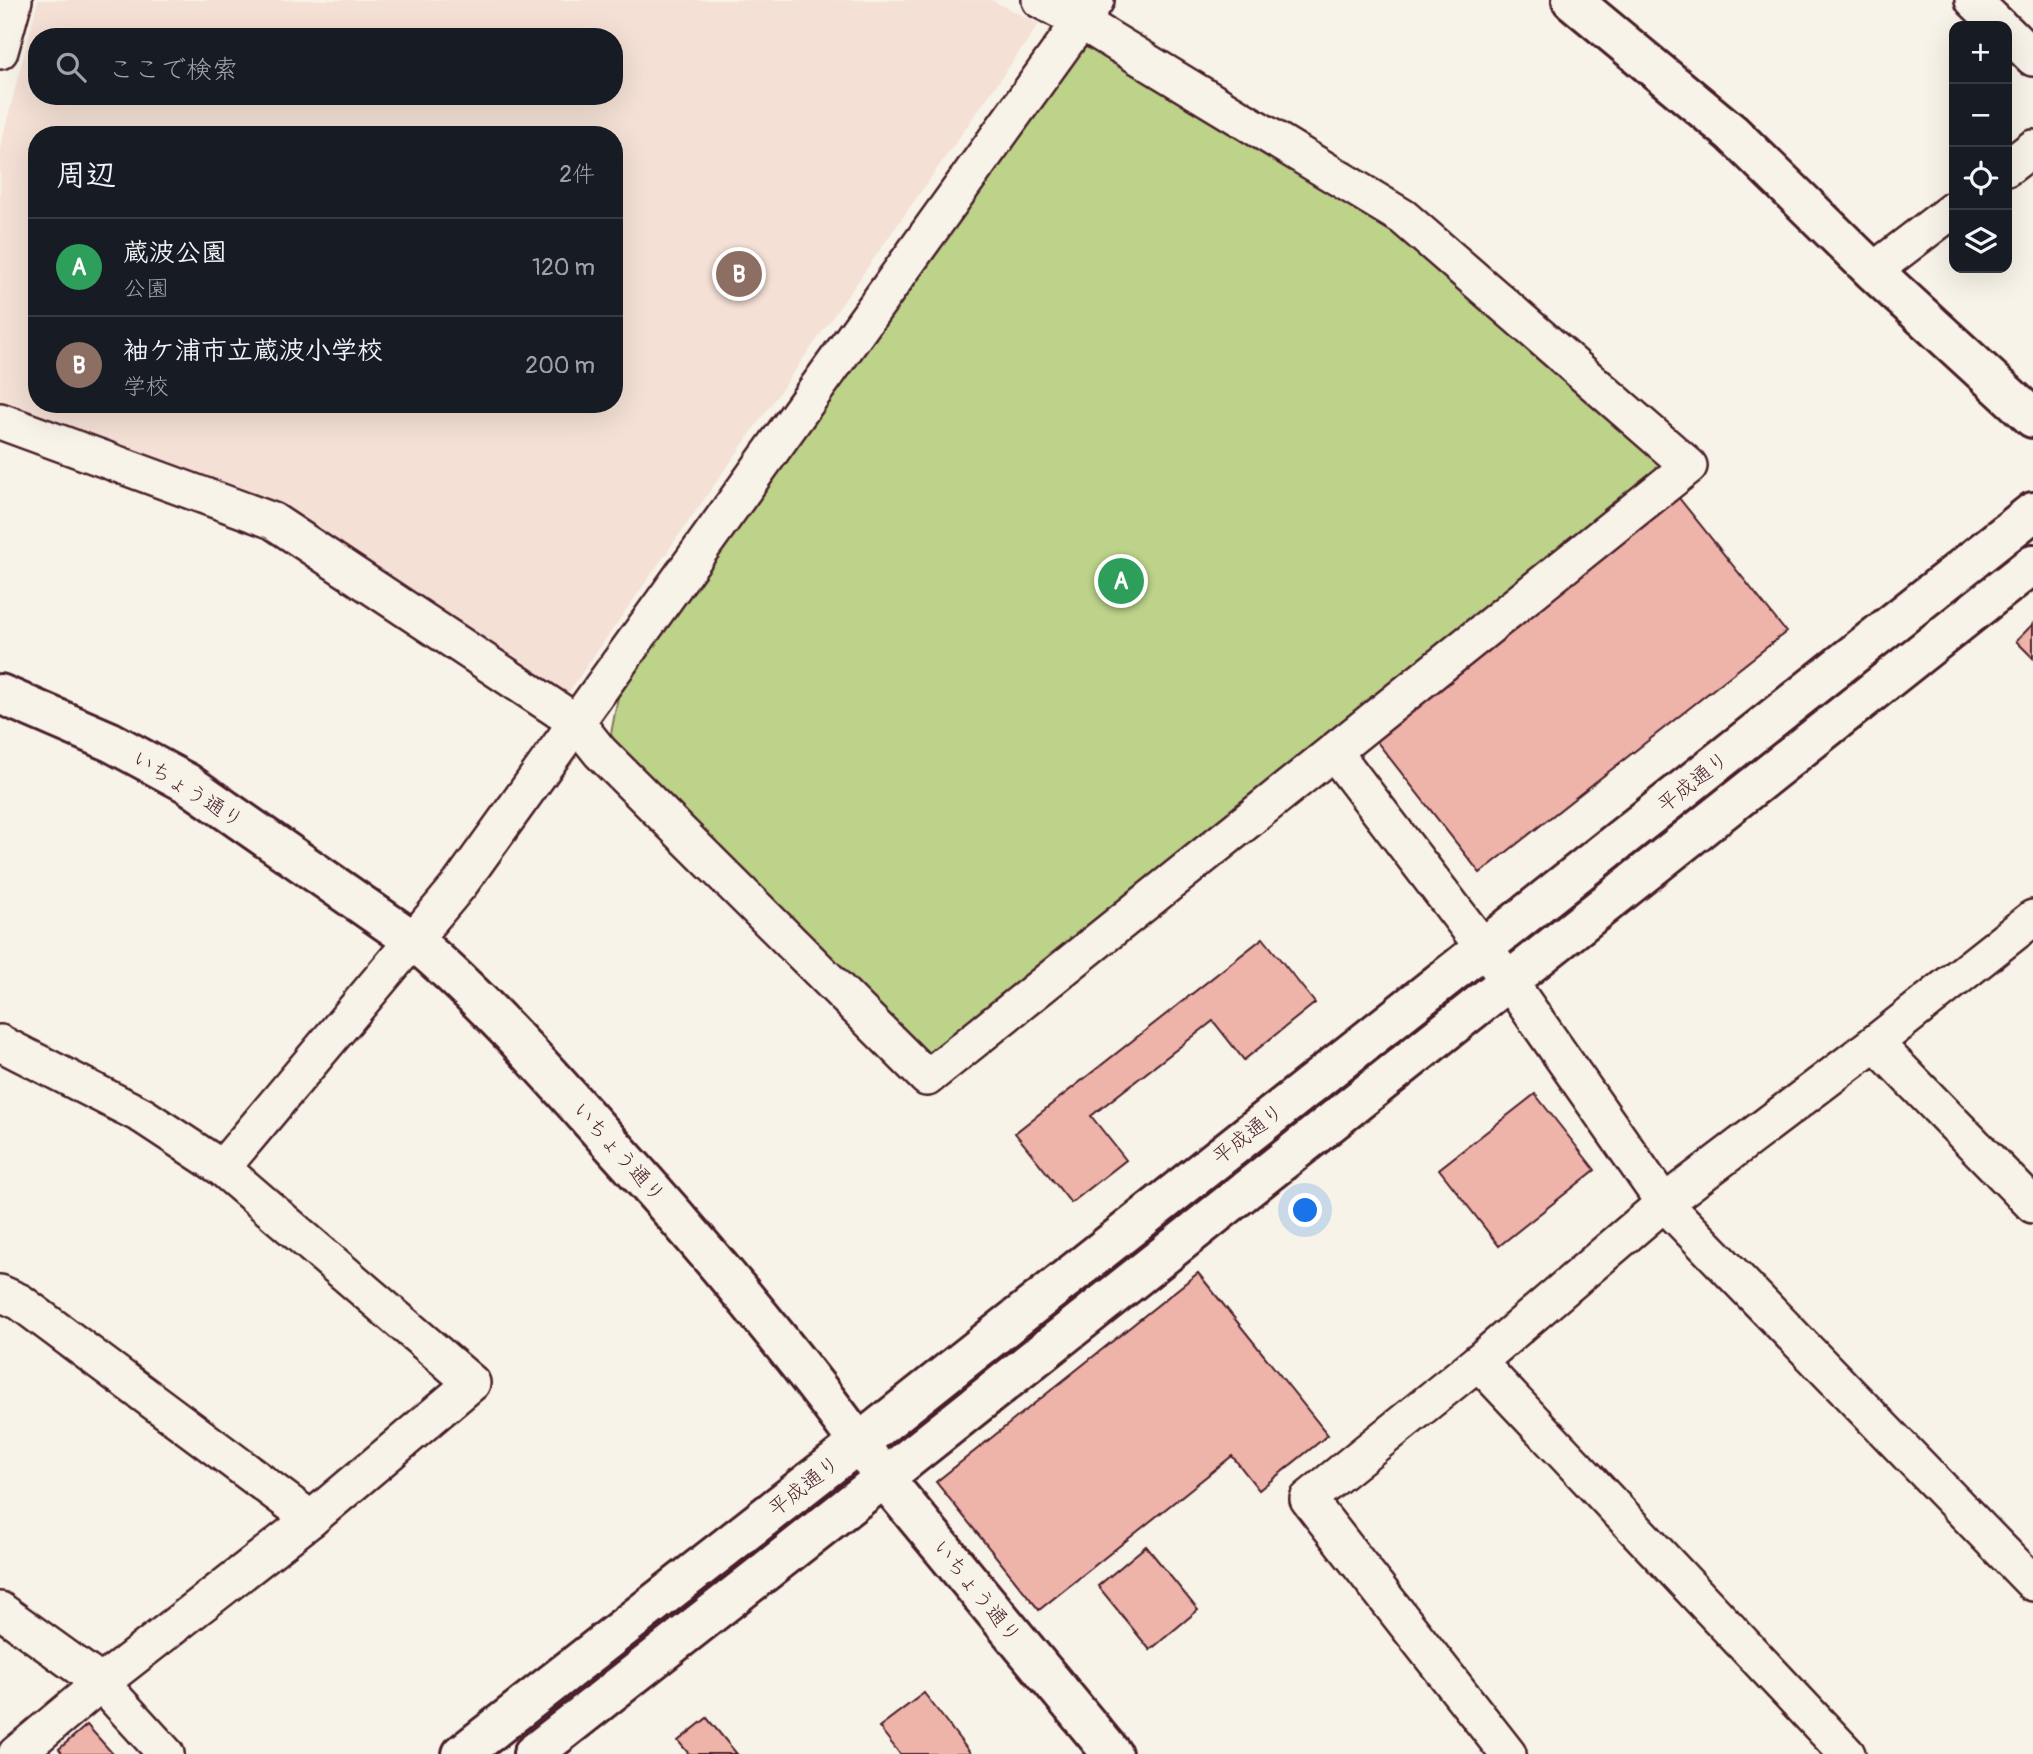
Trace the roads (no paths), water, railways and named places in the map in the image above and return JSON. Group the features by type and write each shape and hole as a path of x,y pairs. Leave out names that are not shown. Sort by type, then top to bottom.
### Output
{"street":[{"path":"0,51 15,0"},
{"path":"0,421 273,520 576,722 600,751 927,1078 1689,466 1403,216 1088,11 1040,0"},
{"path":"1572,0 1732,133 1873,271 2033,418"},
{"path":"1973,0 1995,21"},
{"path":"222,1168 460,884 1088,11"},
{"path":"2012,37 2033,58"},
{"path":"2012,164 2033,148"},
{"path":"1873,271 1953,210"},
{"name":"平成通り","path":"462,1754 859,1443 2033,512"},
{"name":"平成通り","path":"533,1754 2033,564"},
{"name":"いちょう通り","path":"0,694 111,742 187,783 414,941 439,962 529,1052 699,1240 884,1478 1112,1754"},
{"path":"1334,751 1509,981 1664,1203 2033,1583"},
{"path":"1508,1754 1308,1499 1478,1362 1664,1203 1875,1043 2033,918"},
{"path":"0,1043 143,1116 222,1168 472,1383 311,1519 101,1683 16,1754"},
{"path":"1875,1043 2033,1205"},
{"path":"0,1293 20,1302 311,1519"},
{"path":"1478,1362 1847,1754"},
{"path":"0,1610 101,1683 166,1754"}],"place":[{"name":"袖ケ浦市立蔵波小学校","path":"739,274"},
{"name":"蔵波公園","path":"1121,581"}]}
